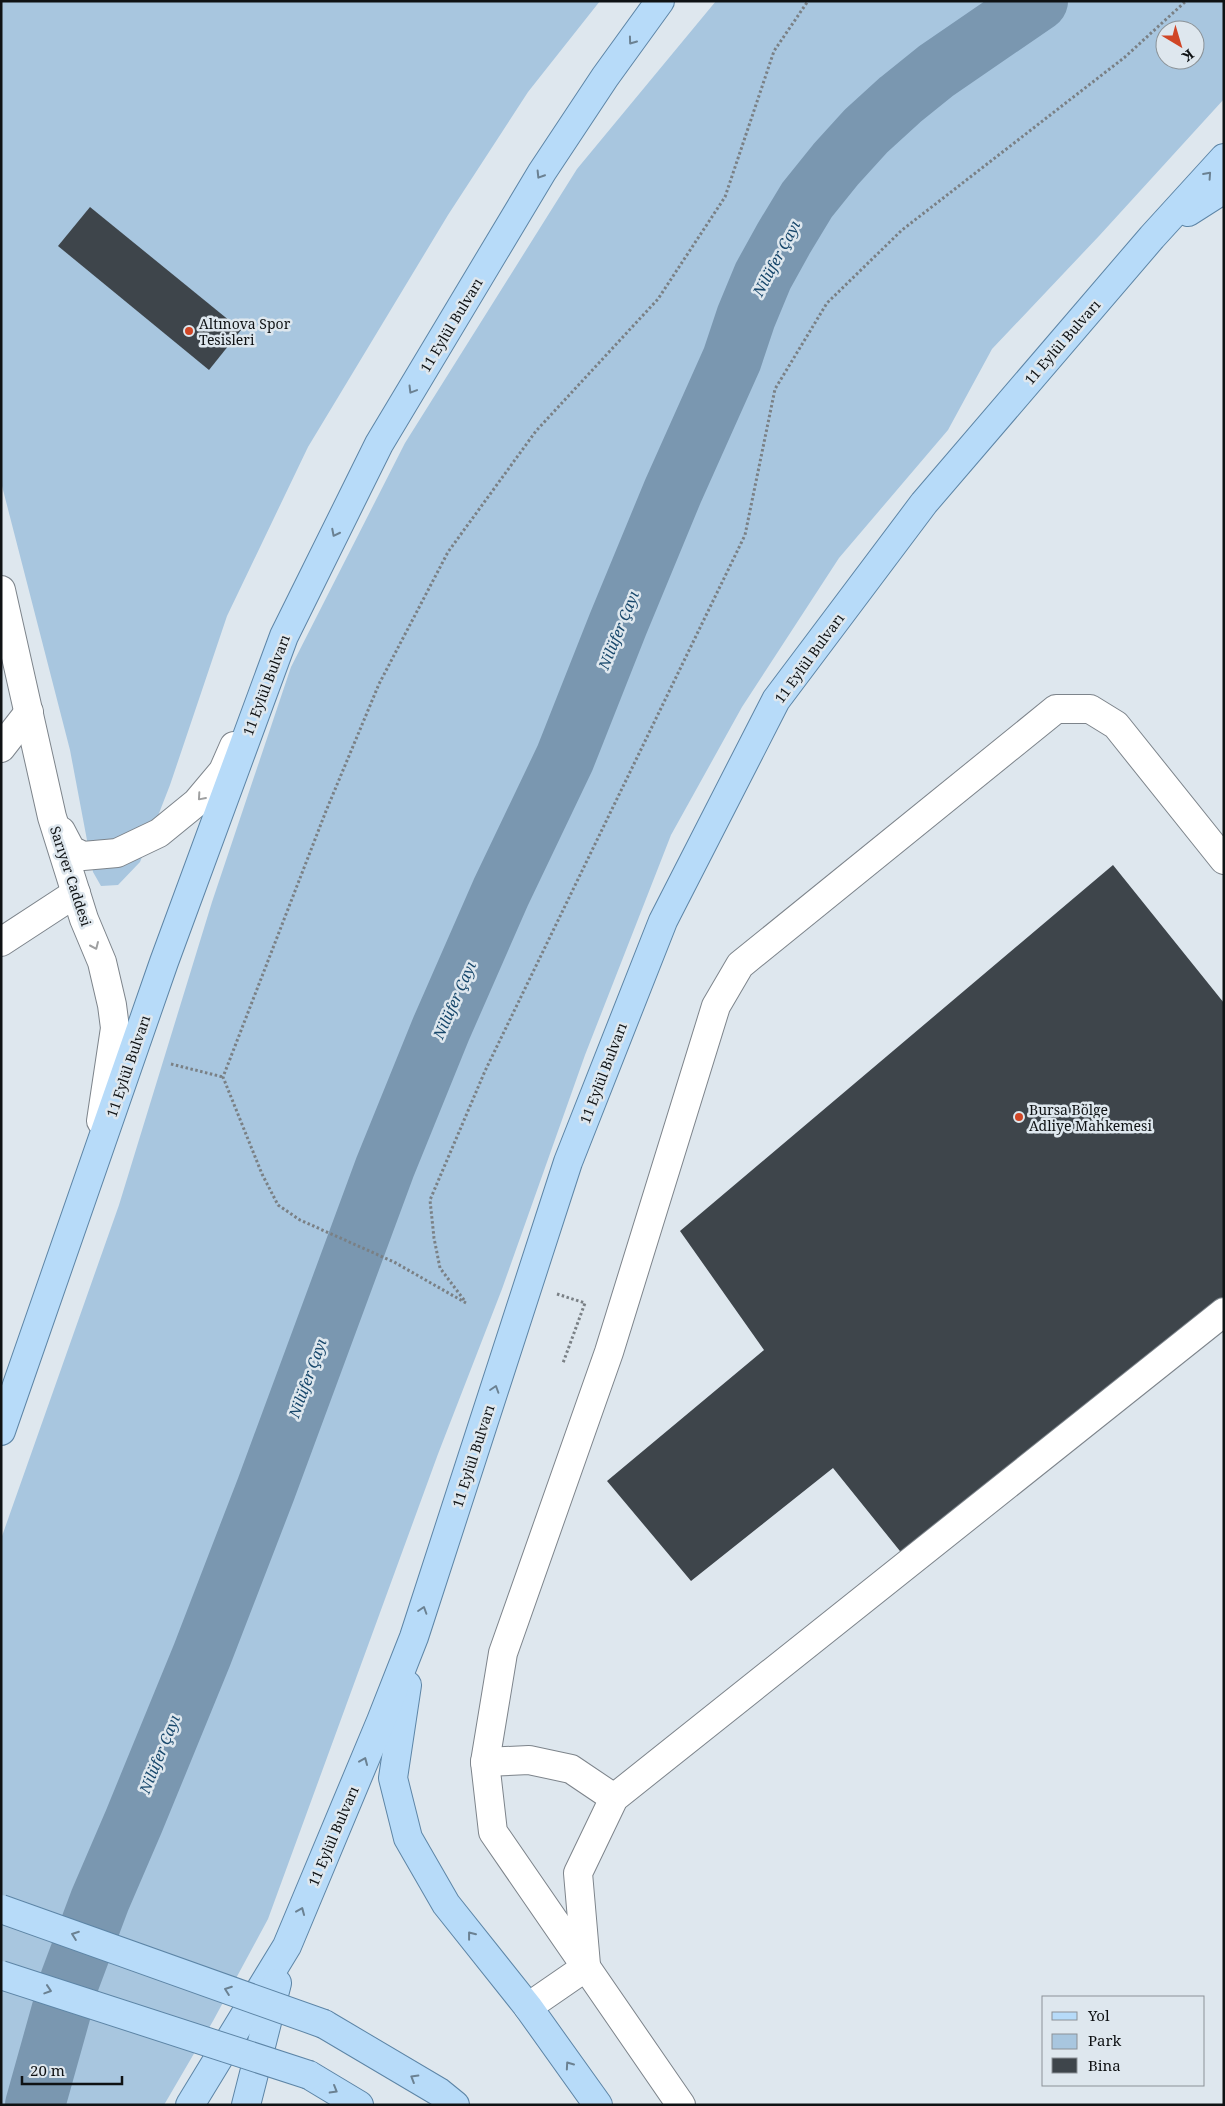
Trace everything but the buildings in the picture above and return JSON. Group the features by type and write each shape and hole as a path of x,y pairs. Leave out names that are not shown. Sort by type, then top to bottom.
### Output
{"main road":[{"name":"11 Eylül Bulvarı","path":"1,1431 164,962 280,646 384,436 542,172 660,1"},
{"name":"11 Eylül Bulvarı","path":"190,2105 287,1946 414,1637 568,1162 663,921 776,700 924,503 1152,237 1224,158"},
{"path":"1152,237 1224,188"},
{"path":"414,1637 393,1778 408,1838 446,1904 528,2008 598,2105"},
{"path":"1,1909 324,2024 439,2092 455,2105"},
{"path":"246,2105 287,1946"},
{"path":"1,1975 308,2076 359,2105"}],"street":[{"name":"Sarıyer Caddesi","path":"1,590 52,817 84,919 102,962 116,1028 95,1163"},
{"path":"52,817 72,850 83,856 116,853 159,833 197,802 223,771 280,646"},
{"path":"682,2105 493,1832 485,1762 503,1652 609,1352 716,1006 740,965 1056,709 1090,709 1116,725 1224,860"},
{"path":"1,748 29,712"},
{"path":"1,942 76,893"},
{"path":"586,1967 578,1873 614,1798 1224,1312"},
{"path":"485,1762 529,1760 571,1769 614,1798"},
{"path":"528,2008 586,1967"}],"path":[{"path":"808,1 774,51 725,197 658,298 536,431 448,552 379,684 326,811 223,1077 262,1174 278,1205 300,1220 394,1262 466,1303 440,1268 434,1238 430,1200 485,1071 745,535 775,389 826,303 902,230 1125,57 1186,1"},
{"path":"170,1064 223,1077"},
{"path":"563,1363 585,1303"}],"green space":[{"name":"Altınova Spor Tesisleri","path":"1,1 600,1 528,92 448,215 308,447 227,616 170,785 140,862 118,885 101,886 93,872 70,750 1,482"},
{"path":"716,1 1224,1 1224,99 1099,236 992,349 948,430 839,558 742,707 671,835 585,1055 502,1289 438,1454 268,1919 213,2021 164,2105 1,2105 1,1539 119,1205 212,902 291,667 405,443 577,169"}],"waterway":[{"name":"Nilüfer Çayı","path":"35,2105 70,1980 100,1900 202,1655 266,1489 385,1167 441,1029 501,892 565,758 673,491 732,359 746,317 763,276 807,200 866,131 936,71 1038,1"}],"place":[{"name":"Altınova Spor Tesisleri","path":"189,331"},
{"name":"Bursa Bölge Adliye Mahkemesi","path":"1019,1117"}]}
